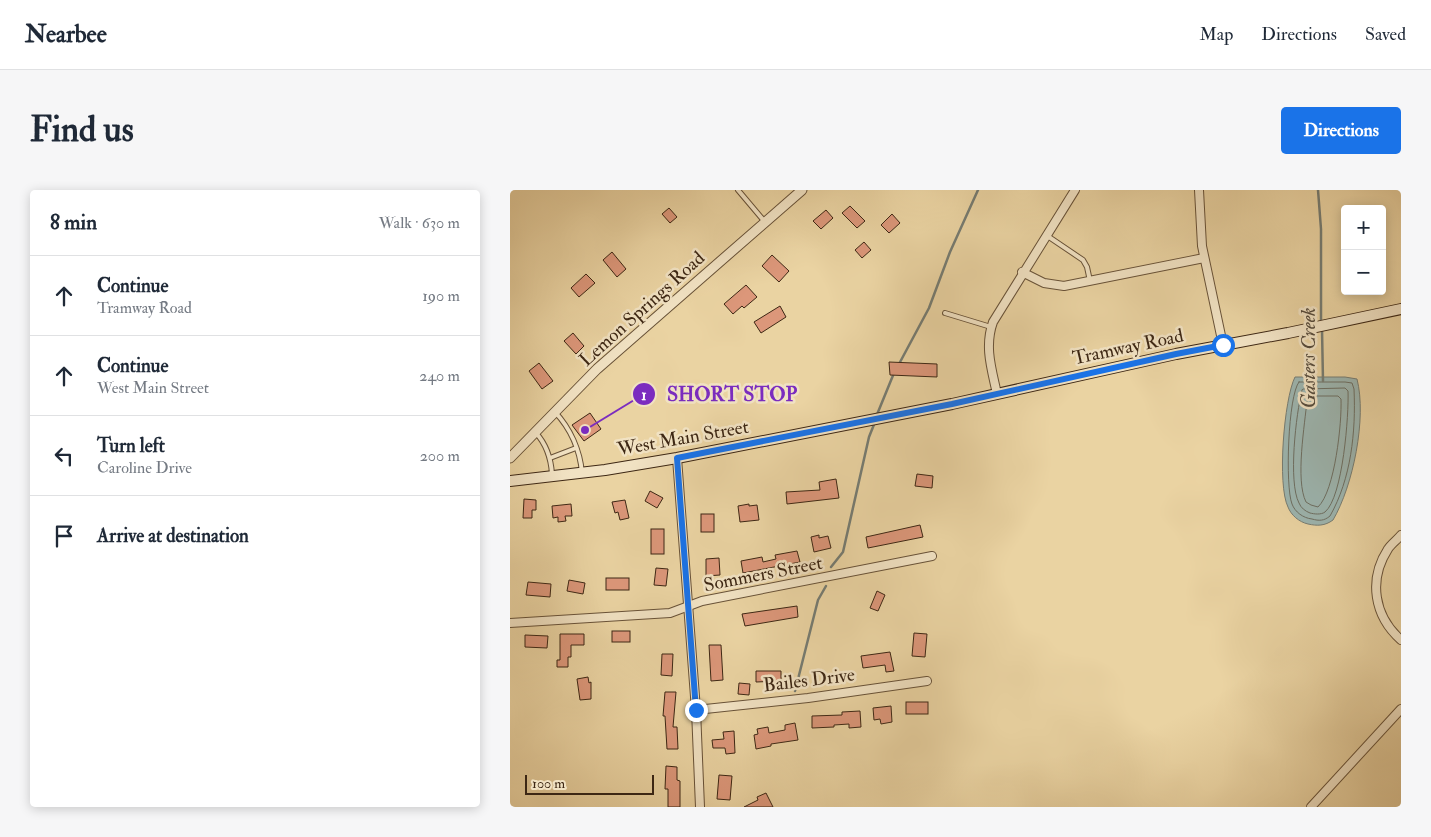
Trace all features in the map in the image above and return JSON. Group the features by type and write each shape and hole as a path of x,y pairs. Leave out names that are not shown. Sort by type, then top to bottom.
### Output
{"main road":[{"name":"Tramway Road","path":"979,398 1176,354 1401,308"},
{"name":"West Main Street","path":"510,481 582,473 677,458 979,398"}],"street":[{"name":"Lemon Springs Road","path":"510,458 597,369 802,190"},
{"path":"997,394 988,344 991,327 998,311 1075,190"},
{"path":"1199,190 1202,246 1223,345"},
{"path":"1022,272 1044,283 1064,286 1204,258"},
{"path":"677,458 696,710 700,807"},
{"path":"1401,535 1388,549 1375,580 1380,612 1401,640"},
{"name":"Sommers Street","path":"510,623 670,613 702,601 932,556"},
{"name":"Bailes Drive","path":"696,710 808,698 926,681"},
{"path":"1311,807 1401,709"}],"lane":[{"path":"738,190 765,222"},
{"path":"1046,235 1083,260 1087,266 1090,281"},
{"path":"944,313 991,327"},
{"path":"555,412 566,424 581,459 582,473"},
{"path":"535,432 550,458 552,476"},
{"path":"550,458 576,448"}],"water":[{"path":"1295,377 1345,377 1357,379 1360,395 1359,432 1347,489 1333,520 1321,525 1308,524 1296,518 1289,510 1285,496 1282,462 1283,442 1288,404"}],"building":[{"path":"850,206 865,221 857,228 842,213"},
{"path":"669,208 677,217 670,223 662,214"},
{"path":"826,210 833,218 821,229 813,221"},
{"path":"892,214 900,223 889,233 881,225"},
{"path":"864,242 871,250 862,258 855,250"},
{"path":"612,252 626,269 617,277 603,260"},
{"path":"772,255 789,271 779,282 762,266"},
{"path":"586,274 595,283 579,297 571,288"},
{"path":"746,285 757,297 733,314 724,304"},
{"path":"780,306 786,317 761,333 754,322"},
{"path":"573,333 584,346 576,354 564,341"},
{"path":"889,362 937,364 937,377 890,375"},
{"path":"539,363 553,381 542,389 529,371"},
{"path":"590,413 601,429 584,441 572,425"},
{"path":"917,474 933,476 932,488 915,486"},
{"path":"836,479 839,498 787,504 786,492 820,490 819,482"},
{"path":"650,491 663,498 657,508 645,501"},
{"path":"524,499 536,500 536,510 532,510 532,518 523,518"},
{"path":"625,500 629,518 620,520 618,512 615,513 612,502"},
{"path":"571,504 572,516 565,516 566,521 558,522 558,517 553,518 552,506"},
{"path":"749,504 749,506 757,505 759,520 740,522 738,506"},
{"path":"701,514 714,514 714,532 701,532"},
{"path":"920,525 923,537 868,548 866,537"},
{"path":"651,529 664,529 664,554 651,554"},
{"path":"819,535 819,538 828,536 831,548 814,552 811,537"},
{"path":"797,551 800,562 743,573 741,561 762,557 763,562 776,559 775,555"},
{"path":"719,558 720,575 706,576 706,559"},
{"path":"656,568 668,569 666,586 654,585"},
{"path":"606,578 629,578 629,590 606,590"},
{"path":"569,580 585,583 583,594 567,591"},
{"path":"528,582 551,584 550,597 526,595"},
{"path":"877,591 885,595 878,611 870,608"},
{"path":"797,606 798,617 745,626 742,614"},
{"path":"612,631 630,631 630,642 612,642"},
{"path":"914,633 927,634 925,657 912,656"},
{"path":"560,634 584,634 584,645 571,645 571,657 568,657 568,667 557,667 557,660 560,660"},
{"path":"525,635 548,636 547,648 525,647"},
{"path":"709,645 721,645 723,680 711,681"},
{"path":"890,652 894,671 886,672 885,665 863,668 861,656"},
{"path":"662,654 673,654 672,676 661,675"},
{"path":"756,671 781,671 781,681 756,682"},
{"path":"588,677 589,683 591,682 591,699 580,700 577,679"},
{"path":"739,683 750,684 749,695 738,694"},
{"path":"665,692 676,692 673,727 677,727 678,749 667,749 665,716 663,716"},
{"path":"906,702 928,702 928,714 906,714"},
{"path":"891,706 892,722 881,724 880,719 874,720 873,708"},
{"path":"860,711 861,727 849,728 849,724 812,728 812,716 842,715 842,712"},
{"path":"795,723 798,740 771,744 771,746 756,749 754,735 758,734 757,729 768,727 769,733 785,730 785,725"},
{"path":"734,731 735,753 726,754 725,748 713,748 712,740 724,739 723,732"},
{"path":"666,766 677,767 677,780 680,781 680,807 668,807 668,789 665,789"},
{"path":"719,775 732,776 730,800 717,799"},
{"path":"766,793 773,807 744,807 758,800 757,797"}],"waterway":[{"path":"899,364 929,308 950,252 978,190"},
{"name":"Gasters Creek","path":"1318,190 1321,229 1321,323"},
{"name":"Gasters Creek","path":"1322,329 1323,381"},
{"path":"876,417 894,373"},
{"path":"831,567 843,552 869,437 875,422"},
{"path":"795,691 818,600 826,586"}],"place":[{"name":"SHORT STOP","path":"585,430"}],"route":[{"path":"696,710 677,458 952,404 1223,345"}]}
